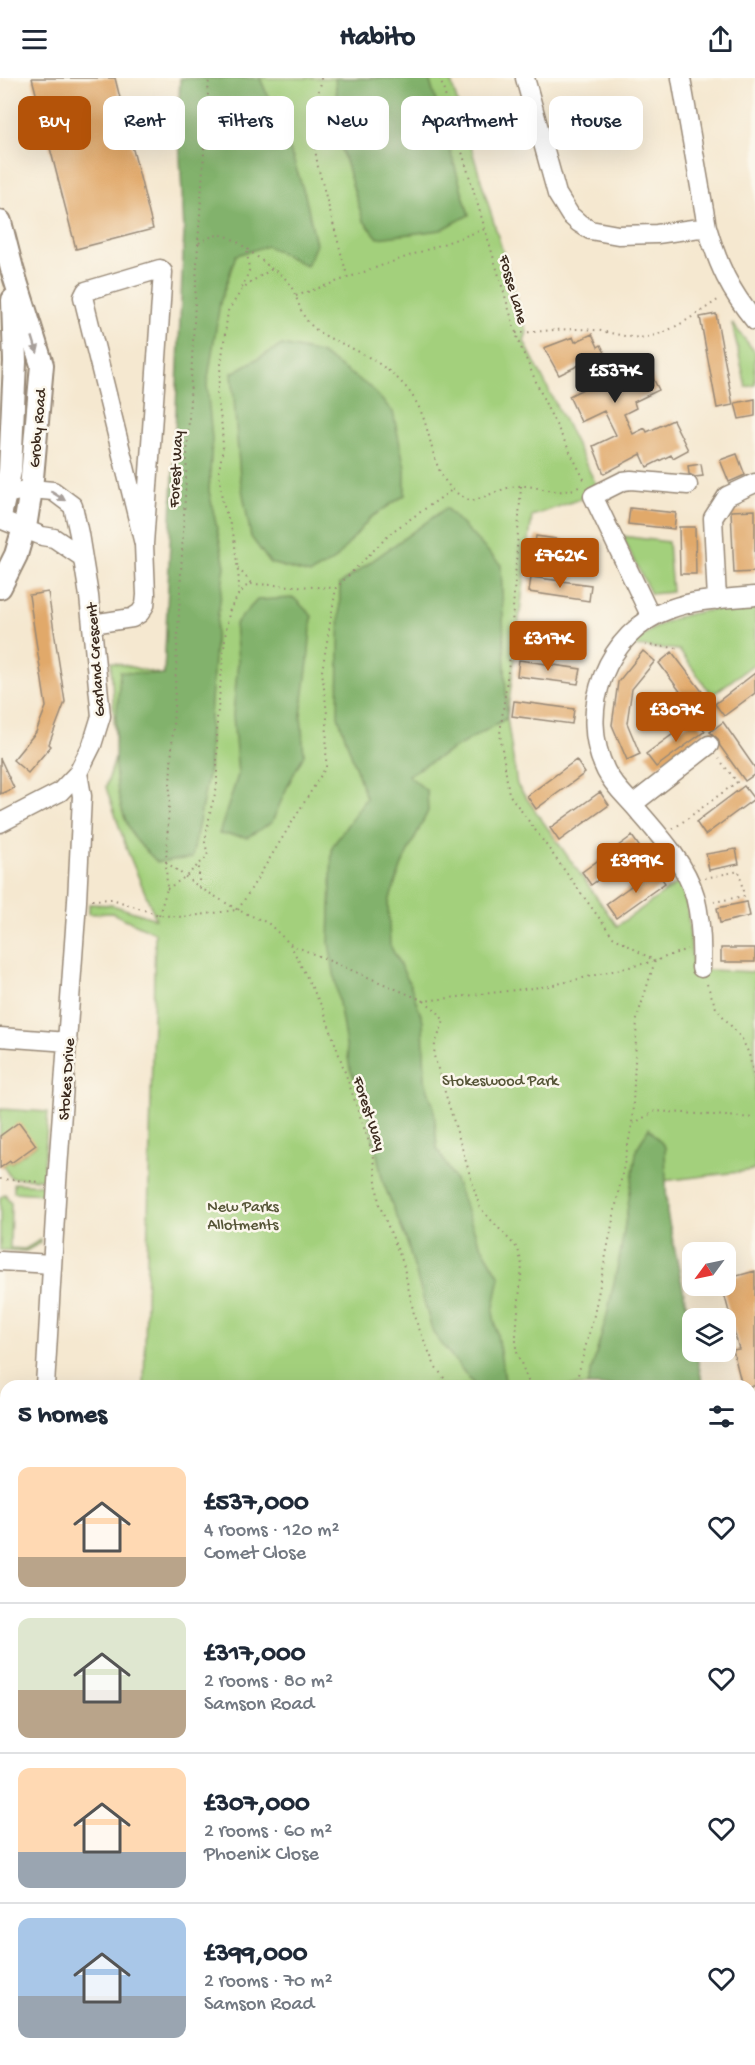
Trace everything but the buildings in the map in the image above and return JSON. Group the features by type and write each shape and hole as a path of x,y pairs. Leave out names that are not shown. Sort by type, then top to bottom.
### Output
{"main road":[{"name":"Groby Road","path":"0,222 42,365 31,489 24,528 16,555 0,586"},
{"name":"Groby Road","path":"1,505 10,471 15,362 12,269"}],"street":[{"path":"525,78 557,194 570,215 579,223 590,230 618,235 657,234 707,227"},
{"path":"681,78 707,227 721,272 755,321"},
{"path":"92,624 132,618 146,605 144,544 163,272 160,269 86,291 83,297 144,544"},
{"path":"651,617 594,490 632,480 688,485"},
{"path":"717,600 713,519 727,496 755,483"},
{"name":"Garland Crescent","path":"0,823 60,792 78,772 92,745 101,716 92,624 73,506 53,491 31,489 1,505"},
{"path":"1,505 24,528 42,536 54,538 82,557"},
{"path":"16,555 35,544 54,538 69,527 75,516"},
{"path":"702,968 702,944 697,906 683,869 661,838 606,771 597,743 595,714 597,696 604,671 613,655 627,637 651,617 690,603 755,596"},
{"path":"633,804 709,745"},
{"name":"Stokes Drive","path":"45,1380 77,901 82,796 78,772"},
{"path":"0,1037 68,1042"},
{"path":"0,1261 52,1264"}],"path":[{"name":"Forest Way","path":"159,915 167,890 166,862 198,244 209,78"},
{"path":"321,78 310,120 318,167 348,279"},
{"name":"Fosse Lane","path":"440,78 516,333 535,381 594,490"},
{"path":"296,296 485,230"},
{"path":"198,244 208,237 223,235 247,249 282,274 296,296 308,322 322,336 382,365 403,384 416,402 426,425 434,458 442,475 453,490 471,501 484,498 502,488 521,486 545,491 594,490"},
{"path":"242,291 249,271 247,249"},
{"path":"238,596 238,568 234,537 222,500 219,471 223,447 217,395 228,311 242,291 272,269"},
{"path":"516,333 568,328 638,338 651,336 691,318 732,291"},
{"path":"521,486 510,655 500,734 509,794 613,937 655,961"},
{"path":"77,901 112,900 159,915 183,917 238,910 326,767 327,714 322,671 336,588 393,531 453,490"},
{"path":"238,568 252,584"},
{"path":"167,890 208,856 205,842 217,788 217,719 230,609 245,588 252,584 336,588"},
{"path":"627,637 634,644 678,648"},
{"path":"661,838 737,782 706,739 712,695"},
{"name":"Forest Way","path":"166,862 199,887 238,910 268,923 290,944 324,1011 372,1151 379,1204 403,1263 415,1319 435,1365 446,1380"},
{"path":"199,887 200,864"},
{"path":"688,881 739,872 744,896 697,906"},
{"path":"290,944 424,1001 437,1011 444,1021 435,1044 434,1056 480,1209 518,1249 522,1265 516,1350 528,1380"},
{"path":"424,1001 549,986 655,961 702,944"},
{"path":"577,1380 594,1315 632,1125 637,1018 655,961"},
{"path":"702,968 705,970 706,984 716,1008 742,1039 749,1054 755,1082"},
{"path":"632,1125 655,1111 755,1118"},
{"path":"0,1179 57,1183"}],"green space":[{"path":"180,78 260,78 268,96 197,96 197,150 290,150 305,195 316,244 307,266 267,246 236,255 220,303 207,385 212,439 209,491 225,566 216,629 209,769 192,858 157,862 136,840 125,819 116,778 115,735 120,672 164,675 184,231 180,150 185,150 185,96 179,96"},
{"name":"Stokeswood Park","path":"196,78 450,78 455,96 401,96 401,150 472,150 527,332 524,341 600,492 532,516 507,718 517,785 617,926 679,882 687,906 693,967 755,972 755,1170 663,1181 589,1380 144,1380 155,933 112,913 89,914 89,904 112,905 156,919 127,850 106,787 116,755 111,662 164,675"},
{"path":"335,78 429,78 434,96 401,96 401,150 450,150 469,215 441,230 378,238 363,220 342,150 389,150 389,96 337,96"},
{"path":"732,323 755,352 755,385 746,387"},
{"path":"282,345 320,353 371,388 393,412 405,468 405,495 370,518 335,560 310,574 270,563 251,537 240,478 232,373"},
{"path":"446,508 501,565 507,718 408,775 427,791 428,811 403,862 388,904 390,945 410,984 423,1021 425,1080 434,1108 437,1148 455,1180 477,1238 500,1277 493,1312 505,1380 470,1380 433,1333 407,1242 383,1182 365,1099 350,1069 329,943 332,847 366,798 338,716 340,584"},
{"path":"622,536 668,542 672,592 651,594"},
{"path":"294,598 312,616 301,715 304,755 272,822 248,837 219,834 238,775 233,715 238,661 235,624 257,600"},
{"path":"755,606 755,663 712,695 679,650 632,646 659,625 689,614"},
{"path":"0,1109 48,1112 43,1179 11,1178 3,1166 36,1145 0,1136"},
{"path":"649,1128 665,1147 667,1213 682,1284 682,1296 685,1296 687,1308 682,1308 682,1362 698,1362 702,1380 589,1380 607,1315 620,1255 637,1148"},
{"path":"14,1183 43,1185 42,1194 14,1192"},
{"path":"5,1194 11,1203 10,1248 25,1249 40,1240 40,1243 26,1251 0,1250 0,1198"}],"park label":[{"name":"New Parks Allotments","path":"243,1214"}]}
